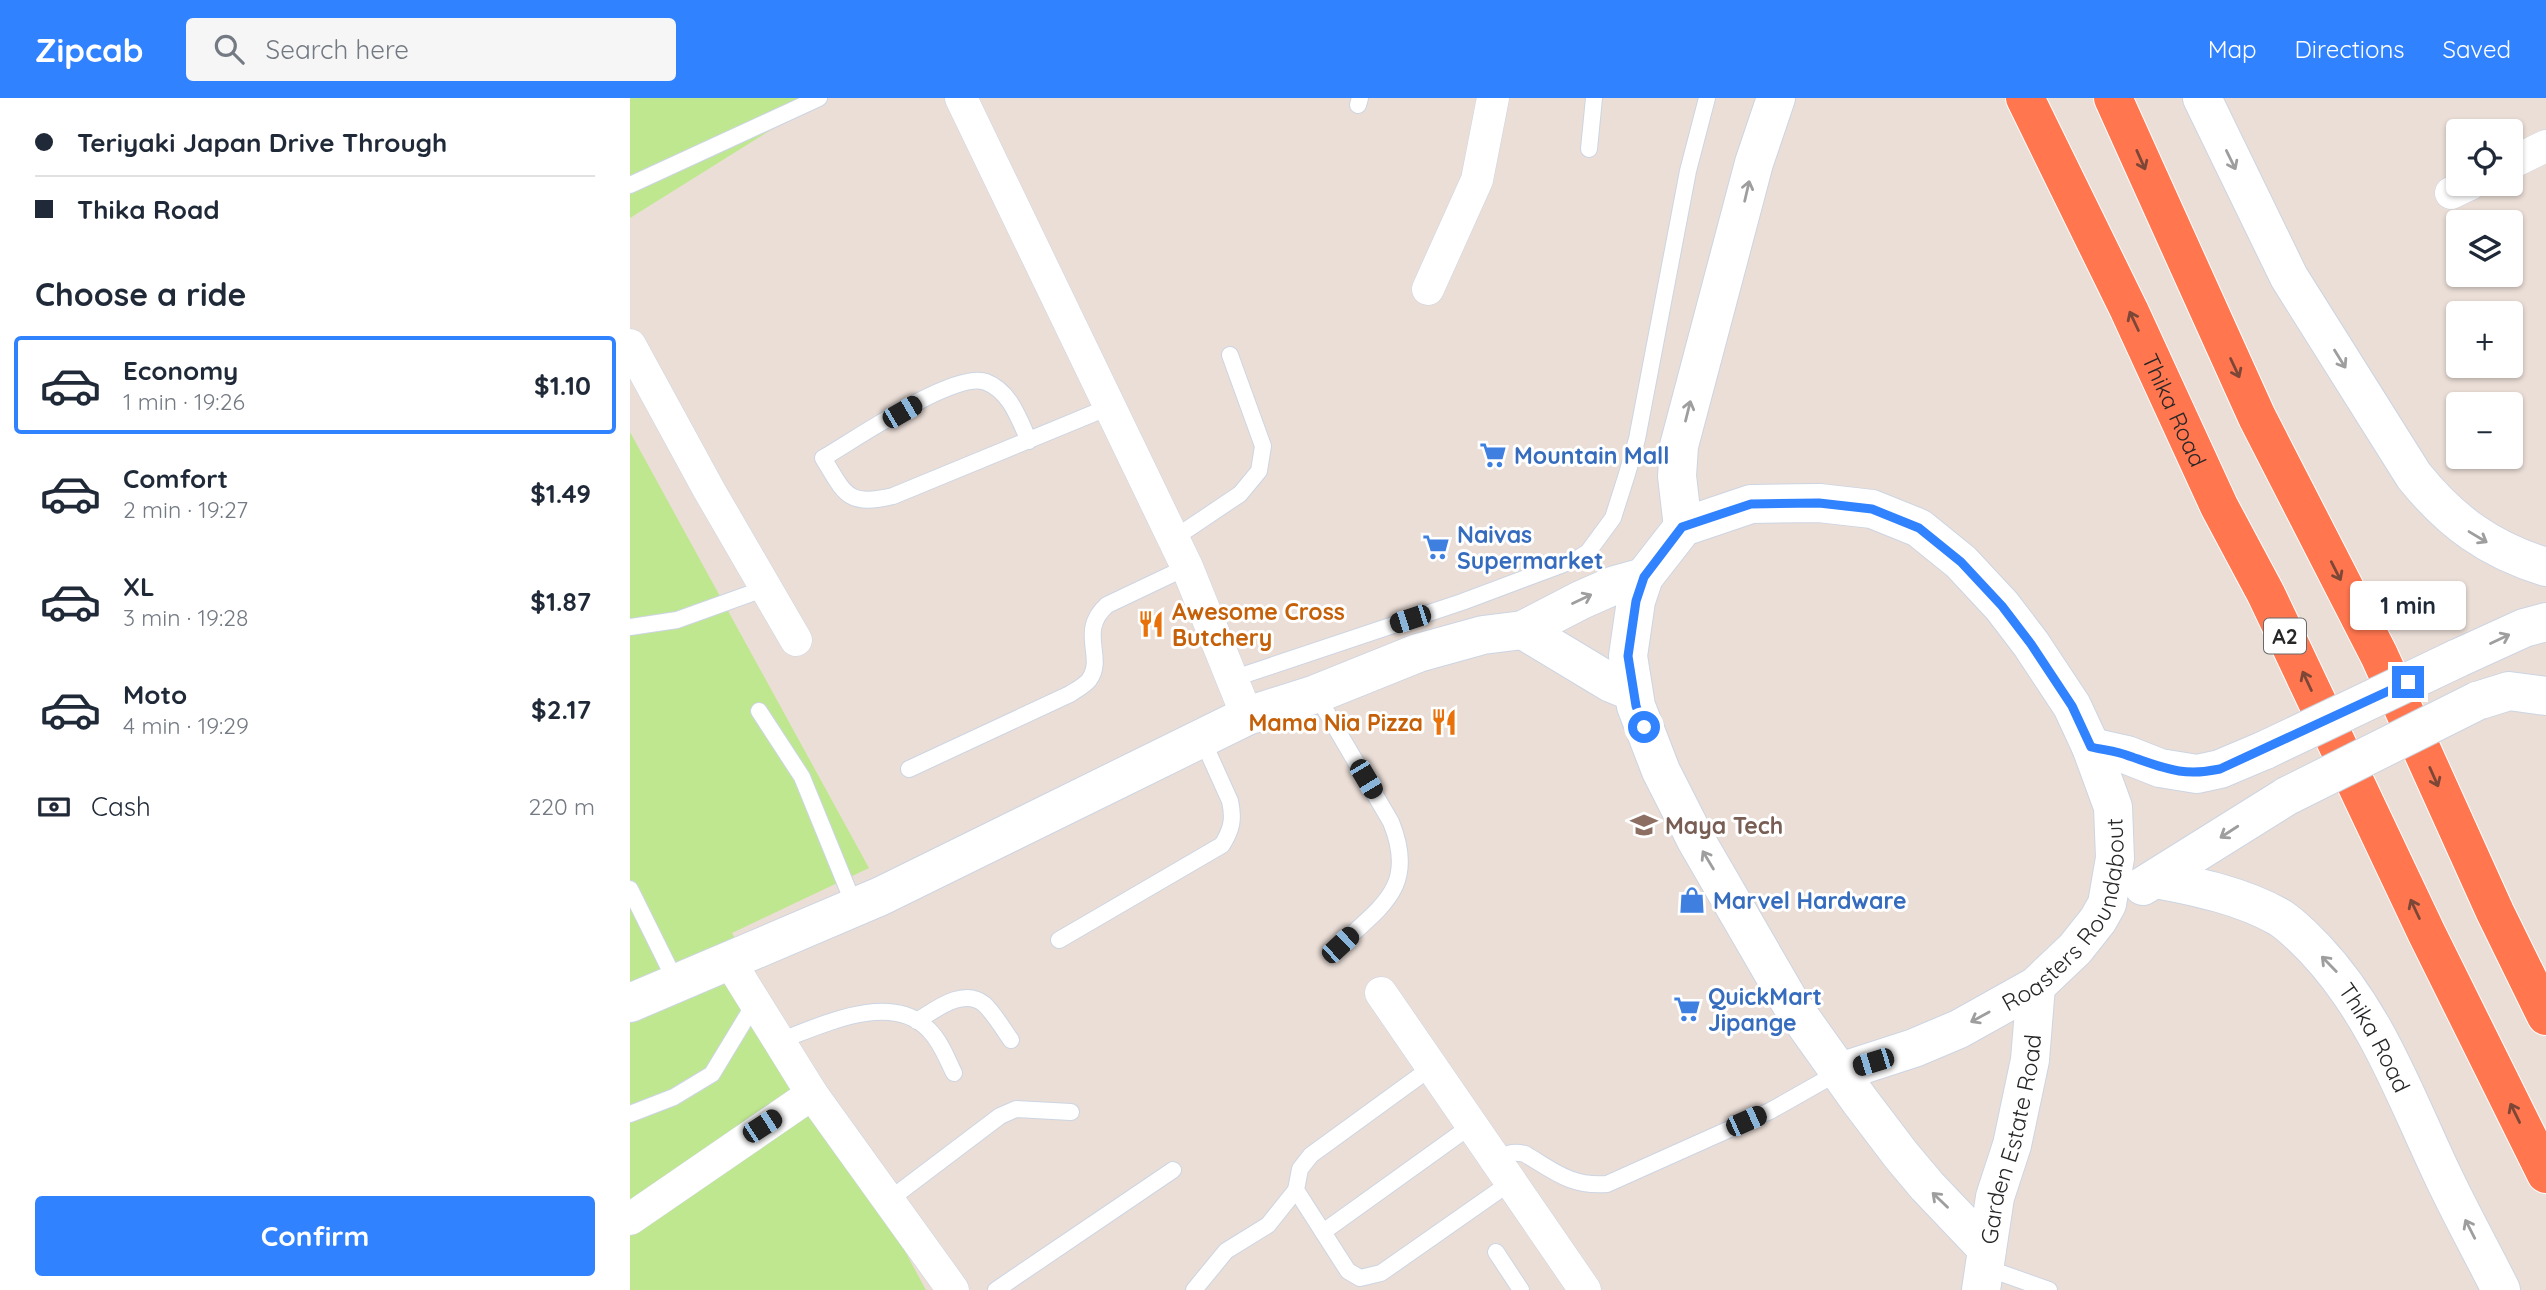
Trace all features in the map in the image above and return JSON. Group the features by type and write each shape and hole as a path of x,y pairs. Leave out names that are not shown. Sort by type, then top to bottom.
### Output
{"highway":[{"name":"Thika Road","path":"2025,98 2129,310 2219,506 2266,594 2427,934 2546,1174"},
{"path":"2113,98 2257,417 2379,655 2495,912 2546,1016"}],"main road":[{"path":"1776,98 1754,163 1679,446 1678,477 1682,527 1644,577 1636,601 1628,656 1633,692 1661,771 1696,840 1791,1004 1927,1186 1984,1269"},
{"path":"2202,98 2289,278 2414,476 2435,502 2463,528 2524,561 2546,567"},
{"name":"Roasters Roundabout","path":"1682,527 1751,504 1819,503 1872,509 1919,528 1961,562 2002,606 2031,644 2072,706 2091,747 2113,807 2115,858 2107,904 2075,949 2036,986 1937,1039 1840,1072"},
{"path":"630,1003 855,907 999,840 1247,716 1316,694 1418,653 1483,635 1523,630 1615,585 1644,577"},
{"path":"2091,747 2127,755 2160,768 2197,774 2220,769 2524,628 2546,622"},
{"path":"1523,630 1611,683 1633,692"},
{"path":"2107,904 2157,879 2287,796 2477,701 2509,691 2546,696"},
{"name":"Thika Road","path":"2157,879 2236,899 2280,918 2339,974 2395,1068 2443,1176 2501,1290"},
{"name":"Garden Estate Road","path":"1984,1269 1996,1197 2012,1145 2030,1060 2036,986"}],"street":[{"path":"961,98 1187,567 1247,716"},
{"path":"1428,289 1477,180 1493,98"},
{"path":"2523,157 2546,146"},
{"path":"630,345 796,640"},
{"path":"730,962 812,1094 953,1290"},
{"path":"1381,993 1585,1290"},
{"path":"630,1219 812,1094"}],"lane":[{"path":"630,185 819,98"},
{"path":"1589,149 1594,98"},
{"path":"1232,678 1462,602 1577,559 1588,552 1613,518 1637,439 1688,170 1707,98"},
{"path":"1173,539 1240,494 1259,471 1263,446 1230,355"},
{"path":"1028,441 1013,405 1001,391 985,382 966,380 922,400 823,458 845,494 862,500 880,499 1028,441 1109,407"},
{"path":"909,769 1070,694 1086,683 1092,673 1092,634 1098,613 1107,605 1187,567"},
{"path":"630,627 677,620 766,588"},
{"path":"1316,694 1391,822 1400,844 1399,873 1387,900 1340,945"},
{"path":"759,710 802,777 855,907"},
{"path":"1059,940 1222,845 1233,825 1233,811 1202,739"},
{"path":"630,889 677,984"},
{"path":"917,1021 950,1001 967,999 984,1004 1011,1040"},
{"path":"630,1114 674,1097 712,1074 755,1003"},
{"path":"779,1041 853,1014 900,1014 917,1021 934,1037 954,1073"},
{"path":"1194,1290 1226,1251 1268,1225 1296,1190 1300,1169 1311,1154 1432,1067"},
{"path":"1296,1190 1348,1270 1360,1278 1381,1273 1504,1172 1504,1155 1513,1152 1525,1154 1572,1182 1591,1186 1607,1184 1770,1111 1840,1072"},
{"path":"889,1200 1000,1116 1016,1110 1072,1112"},
{"path":"1324,1232 1472,1125"},
{"path":"996,1290 1173,1170"},
{"path":"1496,1252 1521,1290"},
{"path":"1984,1269 2049,1290"}],"green space":[{"path":"630,98 822,98 630,218"},
{"path":"630,432 869,868 732,933 926,1290 630,1290"}],"place":[{"name":"Mountain Mall","path":"1493,455"},
{"name":"Naivas Supermarket","path":"1436,547"},
{"name":"Awesome Cross Butchery","path":"1151,624"},
{"name":"Mama Nia Pizza","path":"1444,722"},
{"name":"Maya Tech","path":"1644,825"},
{"name":"Marvel Hardware","path":"1692,900"},
{"name":"QuickMart Jipange","path":"1687,1009"}],"route":[{"path":"1644,727 1636,706 1628,656 1636,601 1644,577 1682,527 1751,504 1819,503 1872,509 1919,528 1961,562 2002,606 2072,706 2091,747 2127,755 2160,768 2197,774 2220,769 2408,682"}]}
